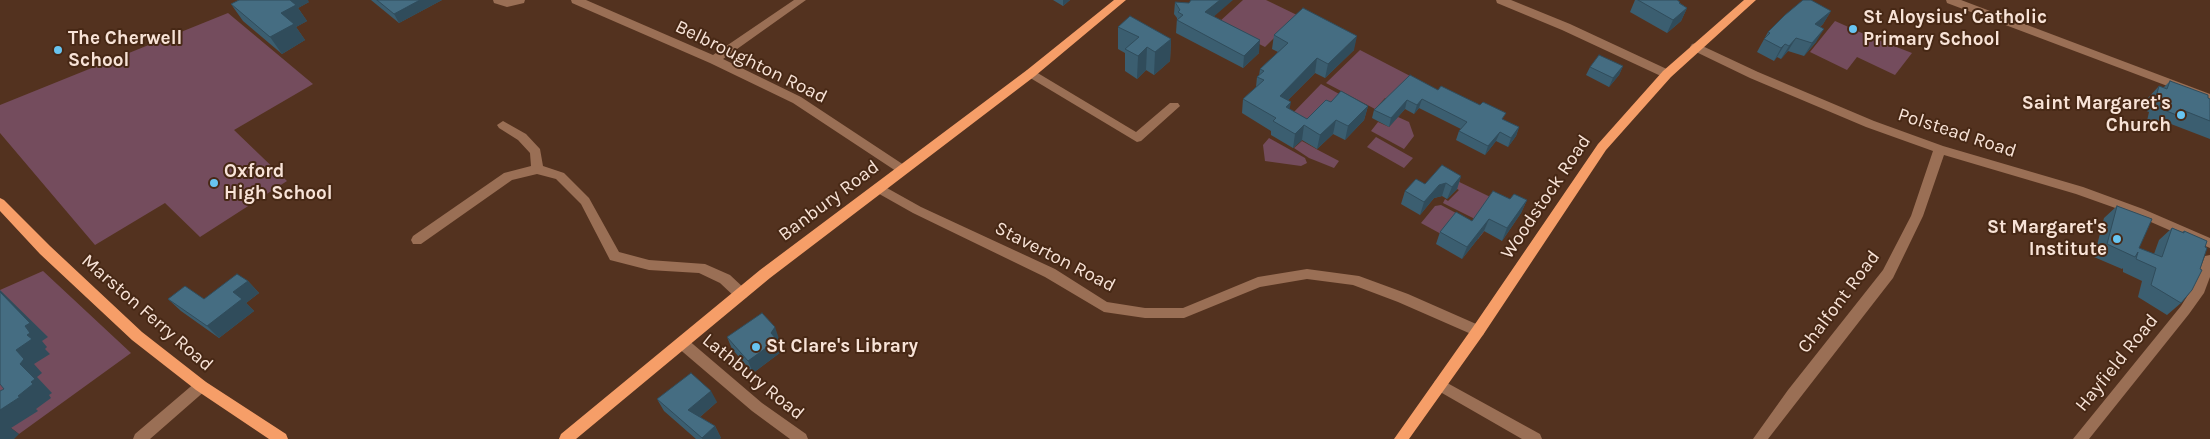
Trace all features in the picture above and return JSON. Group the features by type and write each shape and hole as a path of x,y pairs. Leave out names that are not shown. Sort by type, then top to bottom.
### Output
{"main road":[{"name":"Banbury Road","path":"566,439 741,294 878,188 1032,73 1121,0"},
{"name":"Woodstock Road","path":"1400,439 1478,331 1602,147 1667,74 1751,0"},
{"name":"Marston Ferry Road","path":"0,203 45,250 137,336 201,386 281,439"}],"street":[{"path":"498,0 508,3 520,0"},
{"name":"Belbroughton Road","path":"576,0 714,60 797,100 903,170"},
{"path":"714,60 801,0"},
{"path":"1501,0 1566,27 1667,74"},
{"path":"1951,0 2210,98"},
{"name":"Polstead Road","path":"1696,47 1818,103 1940,149 2079,190 2139,212 2210,243"},
{"path":"1032,73 1137,138 1174,106"},
{"path":"504,125 522,137 536,152 537,169"},
{"name":"Chalfont Road","path":"1760,439 1793,394 1888,274 1917,216 1940,149"},
{"path":"418,240 508,176 537,169 560,176 585,201 615,256 649,265 700,268 724,279 741,294"},
{"name":"Staverton Road","path":"878,188 917,210 1050,273 1104,307 1146,313 1184,313 1258,282 1307,274 1354,280 1402,298 1478,331"},
{"name":"Hayfield Road","path":"2080,439 2186,308 2209,267"},
{"name":"Lathbury Road","path":"682,343 757,407 802,439"},
{"path":"1440,385 1535,439"},
{"path":"140,439 201,386"}],"shaded area":[{"path":"1243,0 1266,0 1297,15 1265,47 1218,23"},
{"path":"228,13 313,84 234,130 287,181 200,237 165,203 95,245 0,133 0,105"},
{"path":"1835,21 1912,53 1895,75 1857,57 1847,70 1810,52"},
{"path":"1360,50 1414,78 1397,104 1385,98 1375,109 1326,83"},
{"path":"1321,84 1341,95 1312,126 1291,115"},
{"path":"1398,117 1409,122 1414,136 1404,149 1371,131 1378,122 1389,127"},
{"path":"1376,137 1413,158 1404,168 1367,147"},
{"path":"1269,138 1305,158 1307,163 1301,166 1265,161 1263,145"},
{"path":"1302,141 1339,161 1334,168 1309,158 1294,148"},
{"path":"1451,178 1509,206 1477,220 1443,203 1445,199 1448,201 1459,190 1450,185"},
{"path":"1441,205 1486,229 1478,239 1443,235 1421,223 1435,206"},
{"path":"43,271 131,353 19,434 2,421 0,422 0,290"}],"building":[{"path":"239,0 290,0 296,5 281,13 294,24 270,37 231,4"},
{"path":"377,0 420,0 394,14"},
{"path":"1191,0 1220,0 1205,12 1260,40 1244,56 1177,20 1183,15 1178,12 1180,10 1175,2 1189,3"},
{"path":"1638,0 1677,0 1687,8 1673,20"},
{"path":"1803,0 1811,0 1831,11 1815,24 1824,29 1812,43 1796,38 1789,46 1785,44 1781,48 1764,39 1770,33 1768,32 1785,15"},
{"path":"1303,8 1357,36 1328,64 1317,58 1280,96 1291,102 1286,107 1307,119 1326,100 1331,102 1341,91 1368,106 1348,126 1336,120 1320,135 1304,125 1295,134 1273,121 1276,118 1243,99 1264,80 1257,77 1264,71 1260,69 1288,43 1274,35"},
{"path":"1130,16 1171,39 1155,52 1147,47 1138,56 1125,49 1139,37 1118,27"},
{"path":"1599,55 1623,66 1613,78 1590,67"},
{"path":"1410,75 1438,90 1441,86 1480,105 1483,102 1506,113 1502,119 1519,127 1511,138 1500,132 1488,146 1459,131 1467,122 1422,99 1417,105 1407,100 1391,118 1374,110"},
{"path":"2170,81 2208,95 2210,99 2210,121 2180,109 2179,116 2159,108 2162,99 2156,97 2159,86 2167,89"},
{"path":"1442,165 1461,176 1452,187 1446,183 1439,185 1424,202 1405,191 1416,179 1425,184"},
{"path":"1493,191 1510,199 1514,194 1527,200 1507,228 1489,219 1467,247 1440,232 1456,212 1472,221"},
{"path":"2117,206 2152,219 2139,248 2162,257 2172,228 2207,241 2205,247 2207,248 2200,269 2202,270 2192,290 2181,303 2151,285 2156,268 2136,259 2138,252 2135,257 2107,244"},
{"path":"237,274 248,281 233,292 242,299 207,326 168,299 185,286 204,299"},
{"path":"0,292 30,323 25,326 30,333 27,335 32,339 16,350 24,359 20,364 35,379 31,382 33,384 18,396 20,397 0,410 0,391 4,389 0,384"},
{"path":"762,313 775,327 771,333 777,340 748,361 727,337"},
{"path":"691,373 711,391 688,410 715,426 702,438 657,399"}],"place":[{"name":"St Aloysius' Catholic Primary School","path":"1853,29"},
{"name":"The Cherwell School","path":"58,50"},
{"name":"Saint Margaret's Church","path":"2181,115"},
{"name":"Oxford High School","path":"214,183"},
{"name":"St Margaret's Institute","path":"2117,239"},
{"name":"St Clare's Library","path":"756,347"}]}
